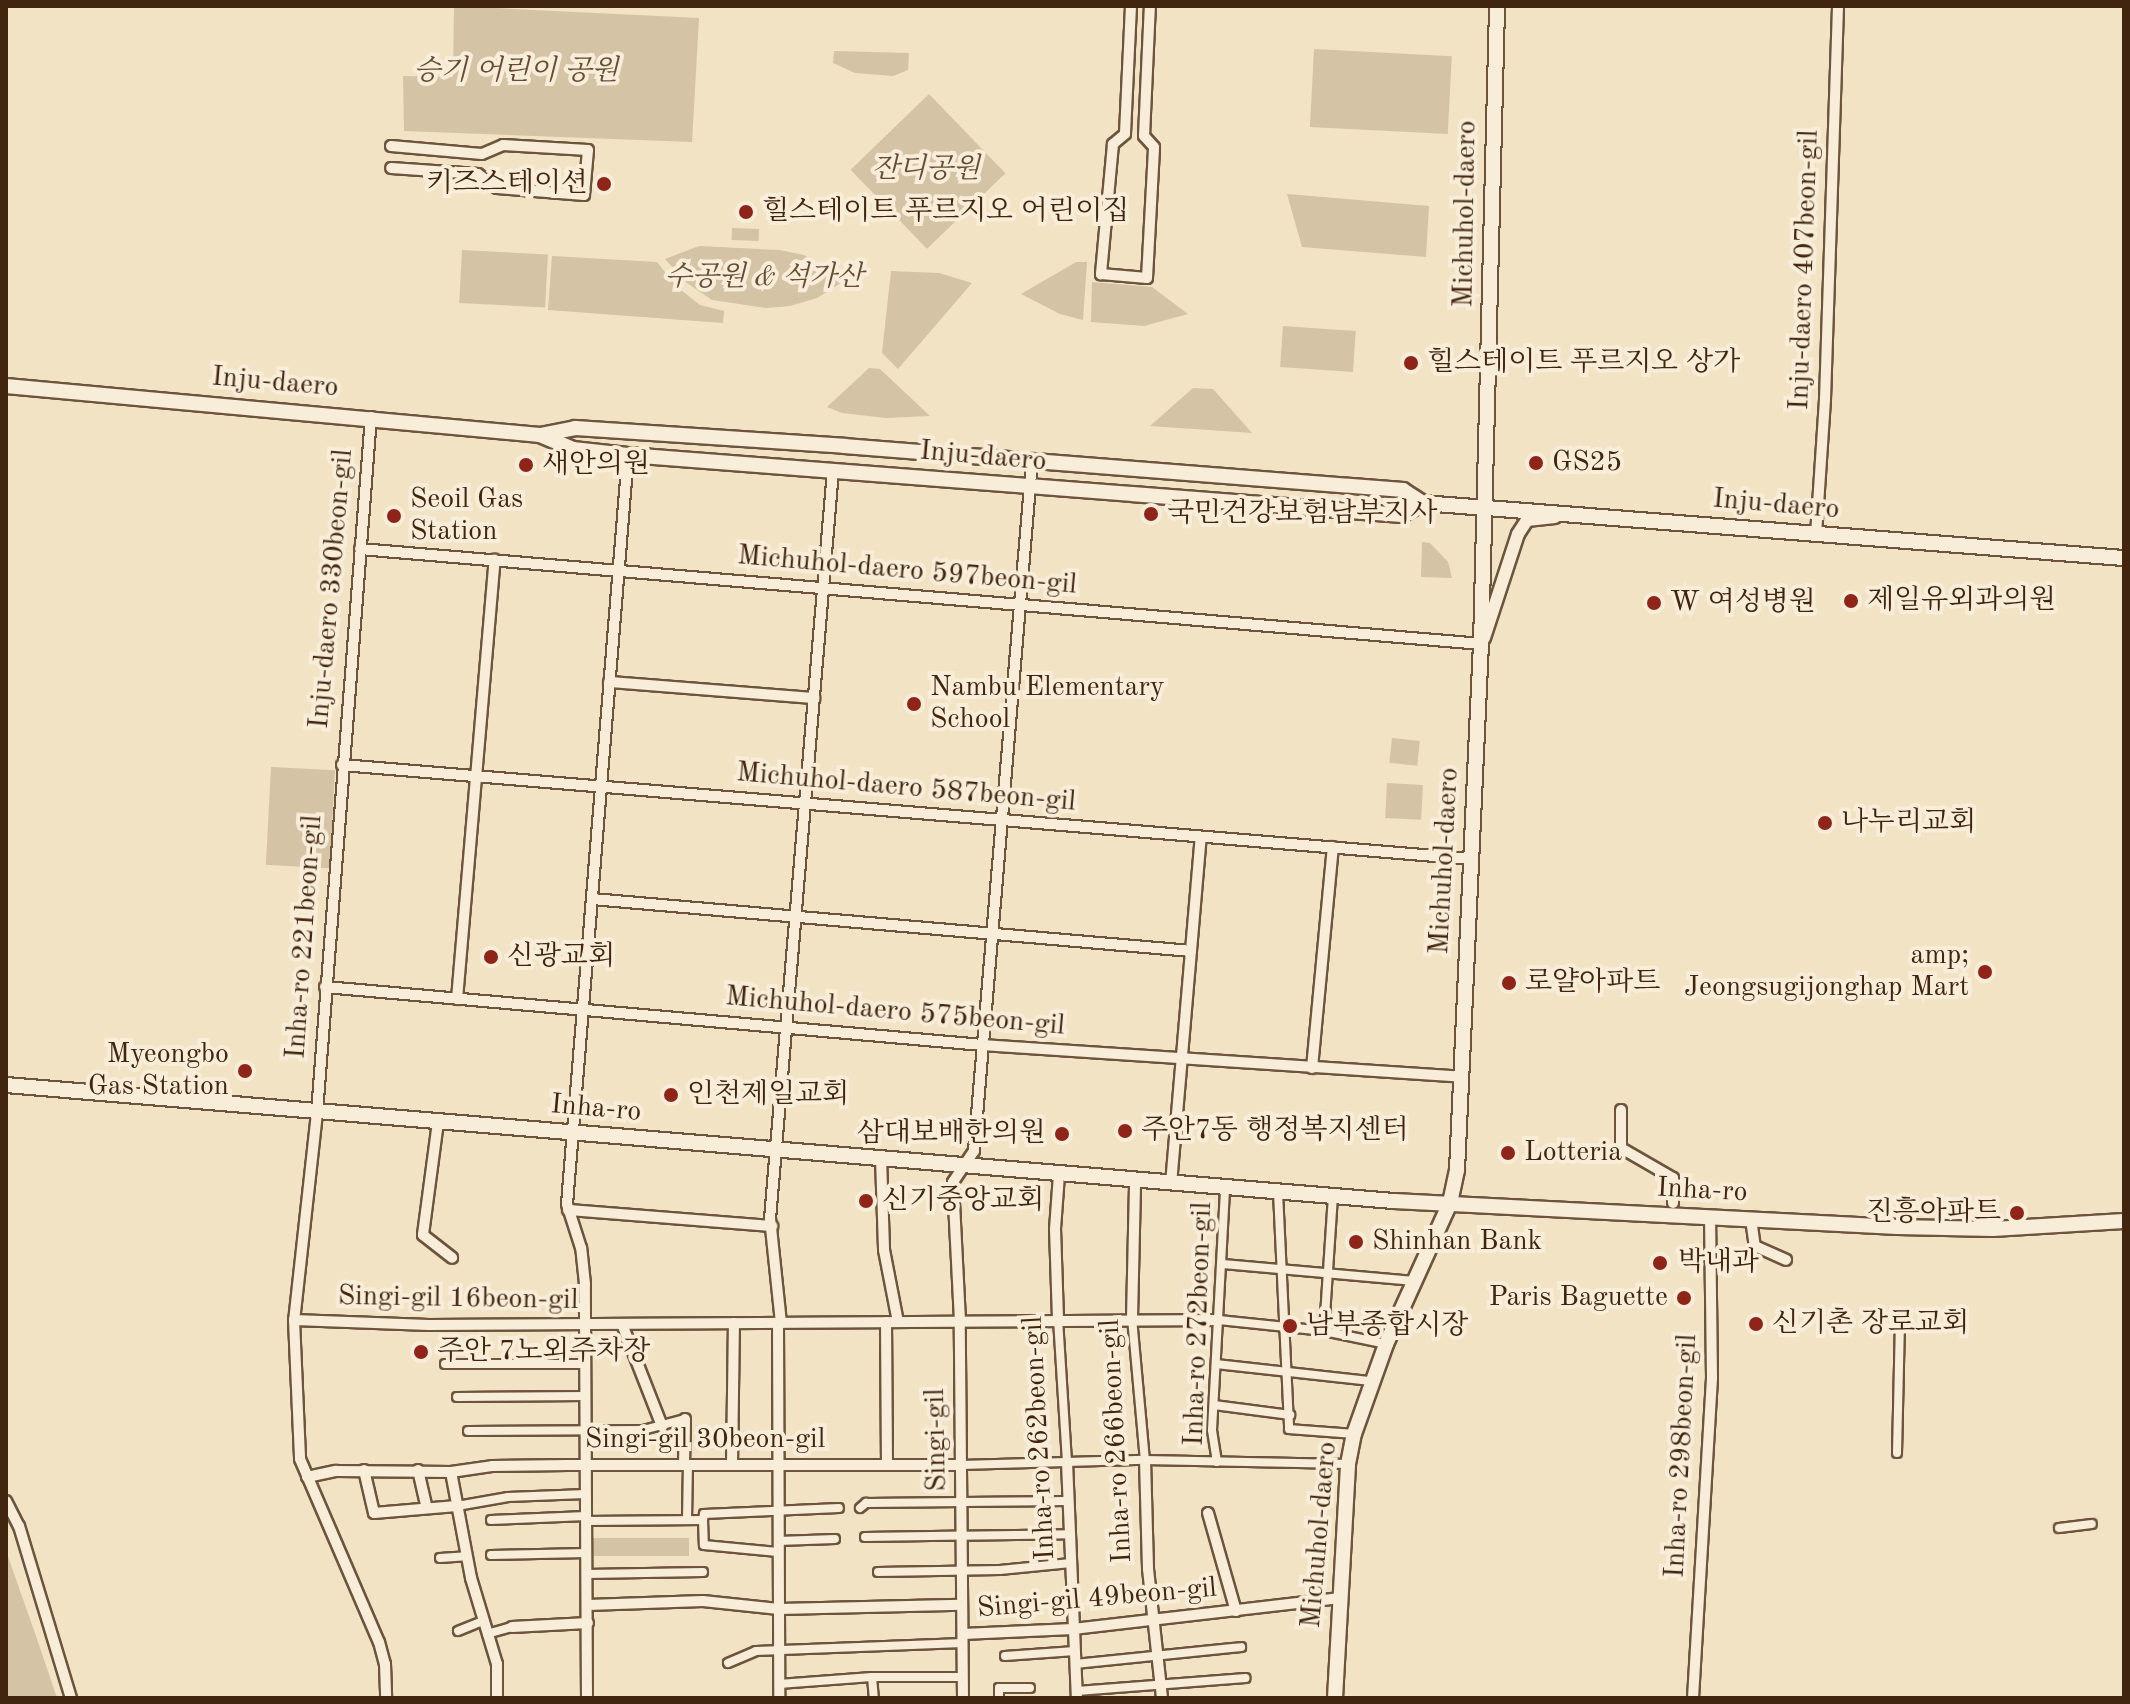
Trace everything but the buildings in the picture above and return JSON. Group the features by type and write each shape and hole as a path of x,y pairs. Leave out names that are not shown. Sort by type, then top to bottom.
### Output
{"main road":[{"name":"Michuhol-daero","path":"1335,1698 1348,1464 1354,1434 1386,1344 1450,1203 1457,1170 1486,506 1497,6"},
{"name":"Inju-daero","path":"6,386 371,417 540,435 573,449 628,455 1402,515 1423,503"},
{"name":"Inju-daero","path":"540,435 575,428 630,430 1403,490 1423,503 2124,558"},
{"name":"Inha-ro","path":"6,1085 1333,1196 1993,1229 2124,1221"}],"street":[{"path":"1131,6 1125,134 1113,144 1101,274 1147,278 1154,147 1144,136 1150,6"},
{"name":"Inju-daero 407beon-gil","path":"1816,535 1825,399 1838,6"},
{"path":"391,146 482,154 503,145 588,150 584,195 497,188 478,174 391,168"},
{"name":"Inju-daero 330beon-gil","path":"342,765 371,417"},
{"path":"587,1698 585,1284 581,1248 568,1210 628,455"},
{"path":"964,1166 974,1151 1032,462"},
{"path":"779,1698 777,1463 780,1323 772,1226 833,471"},
{"path":"1481,644 1518,534 1527,520 1576,515"},
{"name":"Michuhol-daero 597beon-gil","path":"360,549 1451,639 1481,644"},
{"path":"457,999 495,560"},
{"path":"609,682 814,698"},
{"name":"Michuhol-daero 587beon-gil","path":"342,765 1471,859"},
{"name":"Inha-ro 221beon-gil","path":"342,765 317,1113 294,1320 300,1459 379,1642 385,1664 386,1698"},
{"path":"1171,1184 1201,837"},
{"path":"1312,1068 1333,847"},
{"path":"592,899 1191,951"},
{"name":"Michuhol-daero 575beon-gil","path":"325,987 582,1011 786,1025 983,1045 1461,1077"},
{"path":"1621,1110 1621,1148 1673,1178 1673,1203"},
{"path":"438,1122 423,1235 452,1258"},
{"path":"881,1158 881,1218 888,1281 898,1322"},
{"name":"Singi-gil","path":"963,1698 960,1321 953,1182 964,1166"},
{"name":"Inha-ro 262beon-gil","path":"1059,1175 1055,1229 1058,1319 1077,1694"},
{"name":"Inha-ro 266beon-gil","path":"1135,1181 1132,1318 1161,1692"},
{"name":"Inha-ro 272beon-gil","path":"1217,1462 1214,1405 1225,1188"},
{"path":"1278,1192 1279,1269 1289,1429 1354,1434"},
{"path":"1324,1331 1333,1196"},
{"path":"568,1210 772,1226"},
{"name":"Inha-ro 298beon-gil","path":"1693,1698 1712,1378 1710,1217"},
{"path":"1751,1219 1755,1246 1786,1260"},
{"path":"1223,1264 1414,1281"},
{"name":"Singi-gil 16beon-gil","path":"294,1320 390,1325 1132,1318 1219,1320"},
{"path":"1897,1453 1900,1319"},
{"path":"1219,1320 1324,1331 1386,1344"},
{"path":"886,1322 887,1464"},
{"path":"732,1464 734,1323"},
{"path":"622,1324 662,1426"},
{"path":"445,1364 584,1364"},
{"path":"1216,1364 1371,1381"},
{"path":"457,1397 585,1396"},
{"path":"1214,1405 1290,1415"},
{"path":"468,1431 662,1426 685,1419 687,1520"},
{"name":"Michuhol-daero","path":"961,1465 1145,1460 1348,1464"},
{"name":"Singi-gil 30beon-gil","path":"307,1477 364,1470 451,1472 492,1466 961,1465"},
{"path":"364,1470 374,1513 426,1506 457,1506 508,1497 586,1494"},
{"path":"418,1470 426,1506"},
{"path":"451,1472 466,1556 497,1664 497,1698"},
{"path":"6,1501 19,1526 71,1698"},
{"path":"860,1508 866,1503 1068,1501"},
{"path":"835,1539 778,1546 704,1545 703,1520 704,1514 839,1508"},
{"path":"1208,1513 1236,1611"},
{"path":"491,1520 703,1520"},
{"path":"2059,1528 2092,1524"},
{"path":"865,1537 1070,1534"},
{"path":"491,1555 587,1553"},
{"path":"440,1558 466,1556"},
{"path":"878,1572 962,1571 1071,1563"},
{"path":"587,1574 703,1572"},
{"name":"Singi-gil 49beon-gil","path":"963,1639 1340,1598"},
{"path":"588,1605 703,1601 779,1609 962,1605"},
{"path":"458,1631 483,1621"},
{"path":"487,1634 512,1627 588,1623"},
{"path":"728,1663 756,1651 963,1639"},
{"path":"1075,1664 1241,1647"},
{"path":"1005,1656 1075,1651"},
{"path":"779,1684 872,1677 963,1677"},
{"path":"872,1677 874,1698"},
{"path":"1077,1694 1161,1692 1245,1678"},
{"path":"999,1698 999,1688 1030,1688"}],"green space":[{"name":"승기 어린이 공원","path":"454,6 699,18 692,142 404,131 403,76 453,77"},
{"path":"1314,49 1452,56 1448,134 1310,127"},
{"path":"834,51 909,53 908,70 893,76 855,73 833,63"},
{"name":"잔디공원","path":"929,94 1005,173 927,249 851,170"},
{"path":"1287,194 1429,206 1426,257 1302,247"},
{"path":"732,228 759,229 759,241 732,240"},
{"name":"수공원 & 석가산","path":"699,246 779,250 804,255 844,281 817,298 790,306 766,308 712,300 687,283 665,259"},
{"path":"462,250 548,255 545,307 459,303"},
{"path":"552,256 657,262 676,286 700,305 724,311 723,323 548,310"},
{"path":"1076,262 1087,262 1083,320 1060,314 1021,294"},
{"path":"891,271 939,273 972,283 898,369 882,353"},
{"path":"1092,282 1152,287 1188,314 1144,326 1091,322"},
{"path":"1283,326 1356,331 1353,372 1280,367"},
{"path":"869,368 880,369 930,416 886,418 842,413 827,407"},
{"path":"1193,388 1213,389 1252,433 1150,426"},
{"path":"1422,542 1430,543 1448,562 1452,578 1421,577"},
{"path":"1392,738 1420,741 1417,766 1389,763"},
{"path":"271,767 335,770 330,868 266,865"},
{"path":"1387,783 1423,785 1421,820 1385,818"},
{"path":"590,1538 689,1538 689,1556 590,1556"},
{"path":"6,1551 37,1639 57,1698 6,1698"}],"place":[{"name":"키즈스테이션","path":"604,184"},
{"name":"힐스테이트 푸르지오 어린이집","path":"746,212"},
{"name":"힐스테이트 푸르지오 상가","path":"1411,363"},
{"name":"GS25","path":"1536,463"},
{"name":"새안의원","path":"526,465"},
{"name":"국민건강보험남부지사","path":"1151,514"},
{"name":"Seoil Gas Station","path":"394,516"},
{"name":"제일유외과의원","path":"1851,601"},
{"name":"W 여성병원","path":"1654,603"},
{"name":"Nambu Elementary School","path":"914,704"},
{"name":"나누리교회","path":"1825,823"},
{"name":"신광교회","path":"491,957"},
{"name":"amp; Jeongsugijonghap Mart","path":"1985,972"},
{"name":"로얄아파트","path":"1509,983"},
{"name":"Myeongbo Gas Station","path":"245,1071"},
{"name":"인천제일교회","path":"671,1095"},
{"name":"주안7동 행정복지센터","path":"1125,1131"},
{"name":"삼대보배한의원","path":"1062,1134"},
{"name":"Lotteria","path":"1508,1153"},
{"name":"신기중앙교회","path":"866,1201"},
{"name":"진흥아파트","path":"2017,1213"},
{"name":"Shinhan Bank","path":"1356,1242"},
{"name":"박내과","path":"1660,1263"},
{"name":"Paris Baguette","path":"1684,1298"},
{"name":"신기촌 장로교회","path":"1756,1324"},
{"name":"남부종합시장","path":"1290,1326"},
{"name":"주안 7노외주차장","path":"421,1352"}]}
